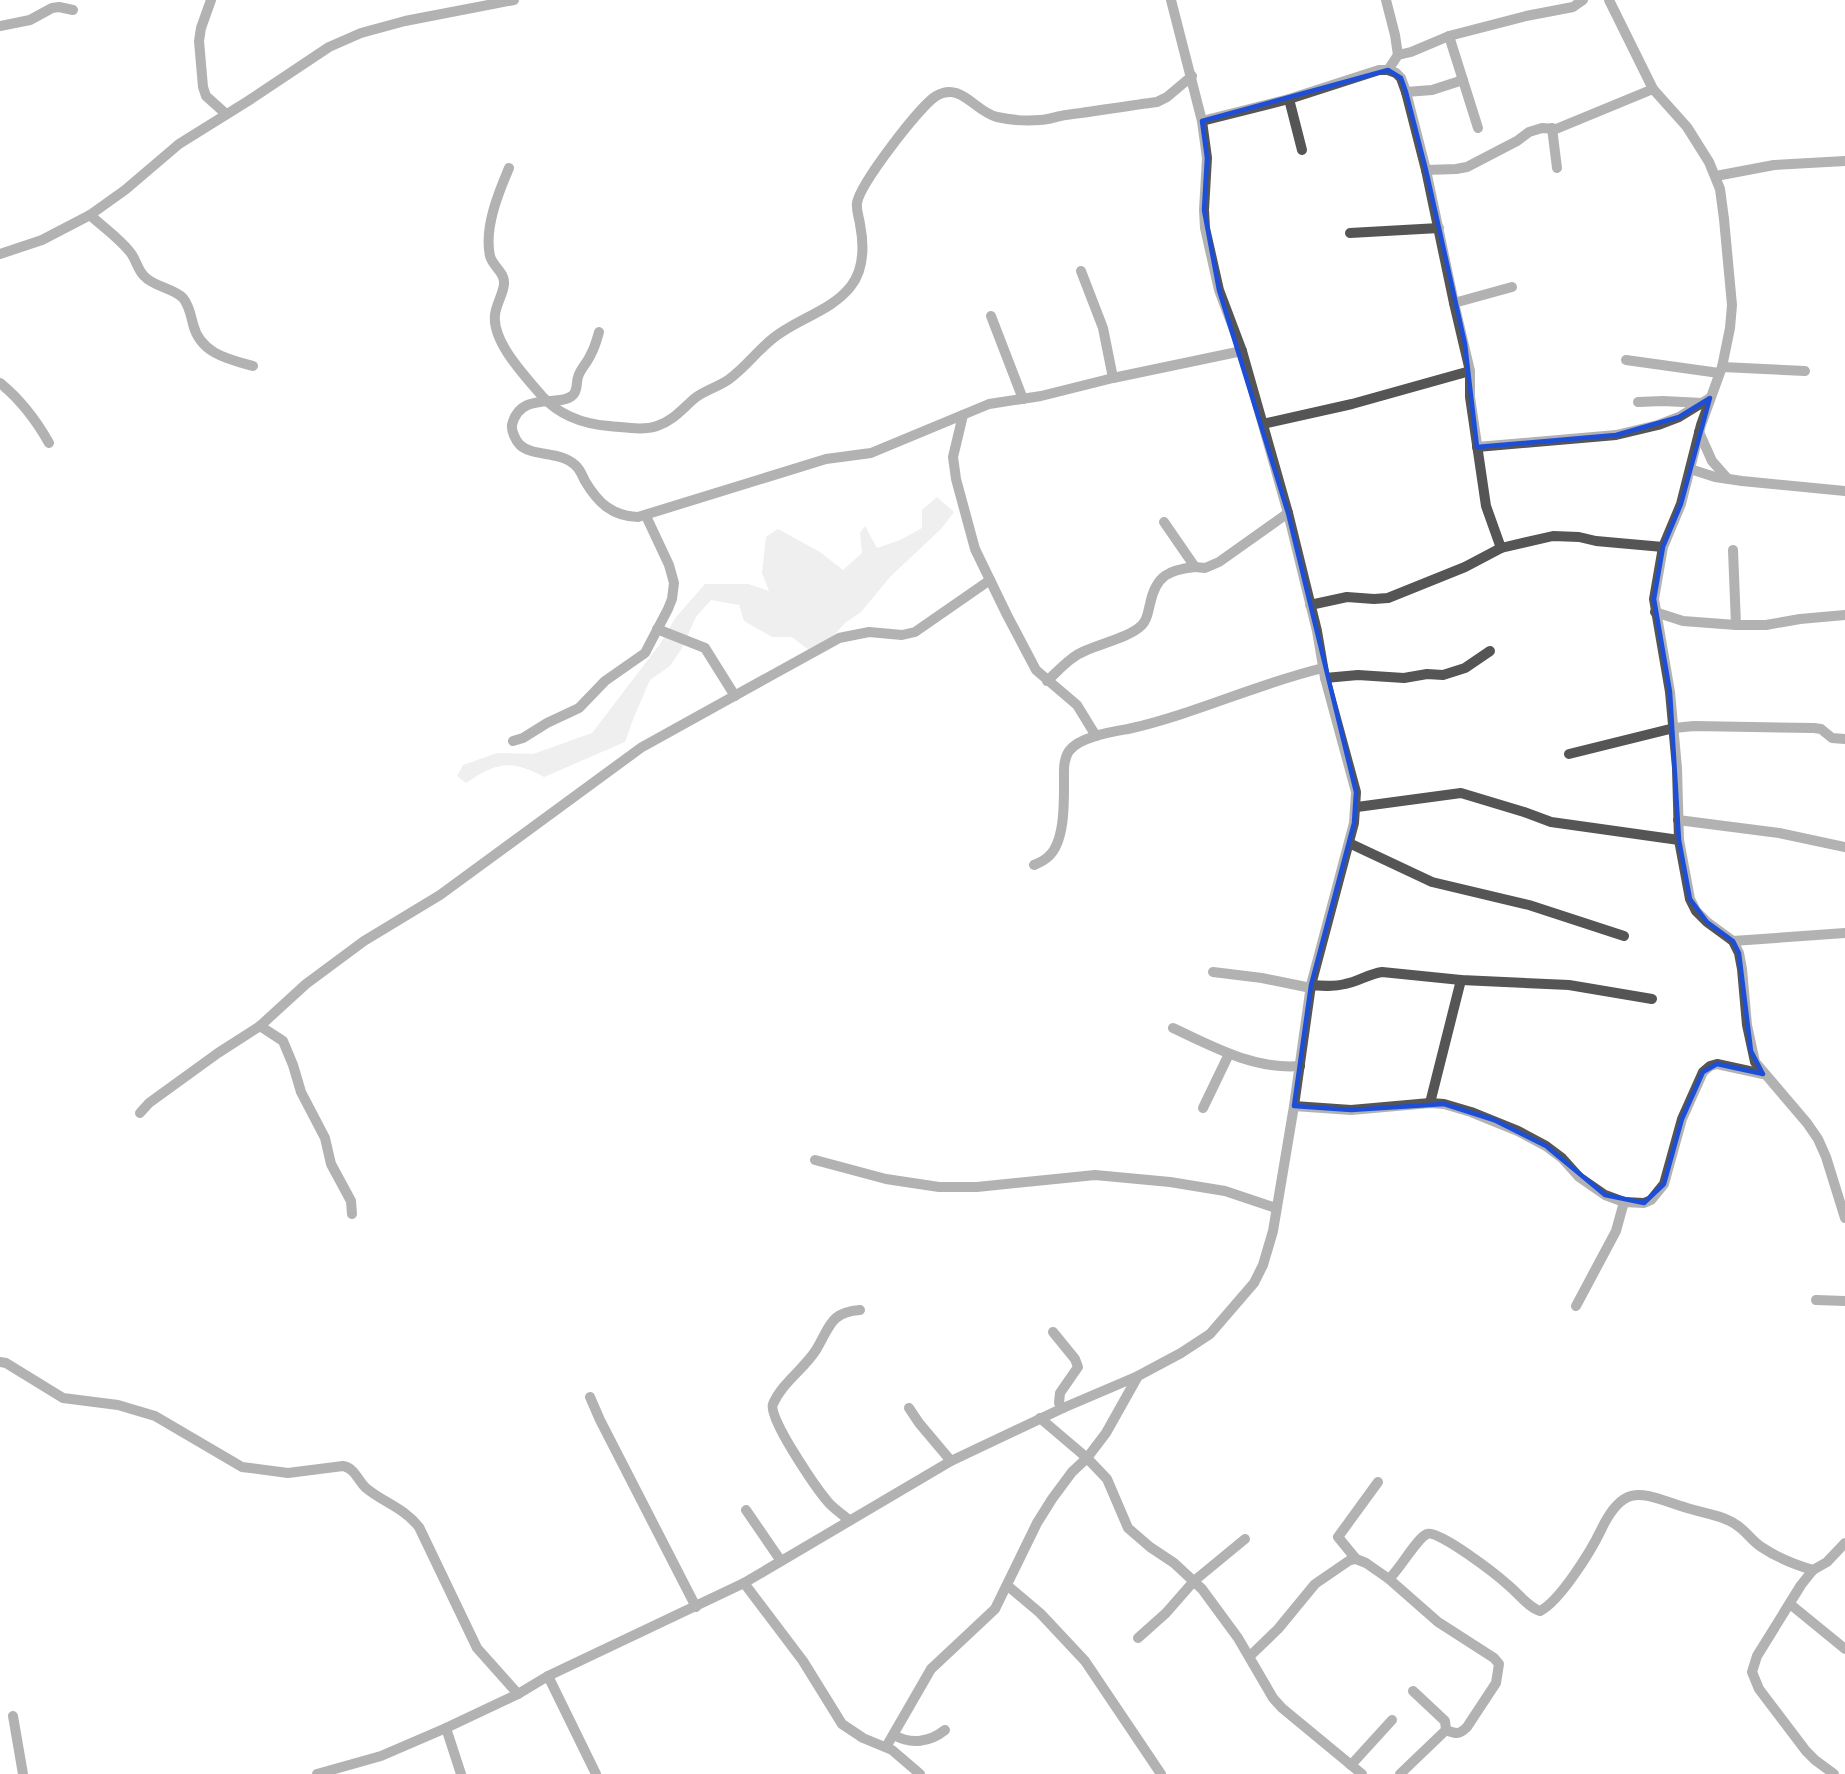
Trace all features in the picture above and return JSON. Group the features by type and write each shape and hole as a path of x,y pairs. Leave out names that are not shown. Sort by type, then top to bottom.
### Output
{"street":[{"path":"211,0 199,41 203,87 206,96 226,114"},
{"path":"0,254 42,240 90,215 125,190 179,144 328,47 361,33 436,14 514,0"},
{"path":"317,1774 381,1756 518,1694 548,1676 744,1583 951,1461 1040,1418 1138,1376 1210,1334 1254,1283 1261,1271 1269,1249 1294,1106 1311,987 1349,843 1357,807 1356,792 1324,673 1288,513 1242,351 1219,290 1205,228 1207,158 1202,121 1172,0"},
{"path":"1386,0 1398,55 1388,70"},
{"path":"1398,55 1449,36 1526,16 1573,7 1583,0"},
{"path":"1609,0 1653,89 1699,143 1716,176 1724,219 1732,305 1730,328 1720,370 1707,401 1681,504 1664,547 1654,599 1669,682 1674,728 1679,840 1690,899 1696,911 1733,941 1739,953 1751,1051 1755,1062 1818,1139 1845,1218"},
{"path":"0,26 30,20 52,8 73,10"},
{"path":"1449,36 1479,128"},
{"path":"1202,121 1289,99 1379,70 1388,70 1401,78 1407,92 1426,170 1470,371 1470,397 1486,506 1501,548"},
{"path":"509,168 498,195 488,240 492,262 502,273 504,279 504,286 495,311 495,326 512,359 525,378 546,400 585,424 638,428 657,426 684,410 694,398 726,382 746,366 772,339 840,297 853,284 862,262 863,251 857,210 860,196 881,160 927,102 939,94 955,92 966,96 982,110 999,117 1040,120 1156,102 1167,97 1192,75"},
{"path":"1407,92 1432,90 1463,80"},
{"path":"1426,170 1467,167 1517,141 1529,132 1552,128 1653,89"},
{"path":"1289,99 1302,150"},
{"path":"1552,128 1557,168"},
{"path":"1716,176 1774,165 1845,161"},
{"path":"90,215 134,256 143,276 152,283 178,294 186,301 199,339 210,351 221,357 253,366"},
{"path":"1350,233 1438,228"},
{"path":"1081,271 1103,328 1113,378"},
{"path":"1454,303 1512,287"},
{"path":"991,316 1023,399"},
{"path":"599,332 571,397 532,403 519,411 512,429 521,446 528,450 547,453 575,464 592,492 609,510 619,515 638,517 826,459 871,453 989,404 1023,399 1242,351"},
{"path":"1626,360 1720,370 1804,371"},
{"path":"1263,424 1352,404 1470,371"},
{"path":"0,383 26,407 49,443"},
{"path":"1638,402 1707,401"},
{"path":"1478,447 1616,435 1669,421 1707,401"},
{"path":"963,415 953,457 956,479 967,523 990,580 1036,670 1077,705 1095,736"},
{"path":"1699,432 1712,461 1727,478"},
{"path":"1690,469 1727,478 1845,491"},
{"path":"1047,681 1070,659 1142,625 1146,620 1154,589 1162,578 1175,569 1205,568 1219,562 1288,513"},
{"path":"513,741 579,708 605,681 645,653 672,599 674,583 666,557 646,516"},
{"path":"1164,522 1195,567"},
{"path":"1310,605 1347,597 1388,598 1466,567 1501,548 1552,536 1664,547"},
{"path":"1733,550 1736,625"},
{"path":"140,1113 149,1103 260,1026 306,984 364,941 440,896 642,747 839,638 869,632 902,635 915,632 990,580"},
{"path":"1655,612 1683,621 1736,625 1766,625 1845,615"},
{"path":"657,629 705,648 735,696"},
{"path":"1034,865 1048,858 1059,839 1066,756 1074,746 1095,736 1183,715 1292,675 1324,673 1404,678 1427,674 1443,675 1465,668 1490,651"},
{"path":"1569,754 1674,728 1694,726 1814,728 1821,729 1828,736 1845,740"},
{"path":"1357,807 1461,793 1551,822 1679,840"},
{"path":"1678,805 1704,824"},
{"path":"1678,820 1779,833 1845,847"},
{"path":"1349,843 1432,882 1510,900 1624,936"},
{"path":"1733,941 1845,933"},
{"path":"1213,972 1311,987 1347,984 1372,973 1382,972 1461,980 1569,986 1652,999"},
{"path":"1430,1103 1461,980"},
{"path":"260,1026 283,1041 301,1092 325,1138 332,1164 351,1202 352,1214"},
{"path":"1173,1028 1229,1054 1277,1066 1300,1066"},
{"path":"1203,1108 1229,1054"},
{"path":"1294,1106 1351,1110 1430,1103 1444,1104 1471,1112 1534,1139 1562,1158 1589,1185 1605,1195 1624,1202 1644,1203 1651,1200 1664,1184 1682,1119 1704,1072 1710,1066 1717,1064 1763,1074"},
{"path":"815,1160 886,1179 939,1187 977,1187 1095,1175 1170,1182 1224,1191 1276,1208"},
{"path":"1576,1306 1616,1231 1624,1202"},
{"path":"1816,1300 1845,1301"},
{"path":"849,1520 830,1505 819,1491 789,1444 772,1410 776,1399 814,1353 838,1315 845,1311 860,1310"},
{"path":"1053,1332 1075,1359 1078,1367 1060,1394 1059,1403 1063,1408"},
{"path":"0,1362 6,1363 63,1398 118,1405 155,1416 242,1467 288,1473 343,1466 351,1468 367,1489 411,1516 419,1527 477,1648 518,1694"},
{"path":"886,1747 931,1669 995,1609 1037,1523 1072,1472 1088,1458 1106,1433 1138,1376"},
{"path":"590,1397 696,1607"},
{"path":"909,1408 951,1461"},
{"path":"1040,1418 1088,1458 1107,1479 1128,1528 1136,1537 1174,1563 1213,1603 1250,1656 1273,1698 1282,1708 1362,1774"},
{"path":"1378,1482 1338,1537 1356,1559 1389,1579 1438,1622 1494,1658 1499,1664 1496,1683 1467,1727 1457,1734 1446,1730"},
{"path":"1389,1579 1425,1534 1431,1532 1440,1535 1467,1554 1506,1583 1534,1609 1540,1611 1551,1602 1577,1569 1598,1536 1608,1514 1618,1503 1644,1494 1734,1522 1763,1548 1799,1566 1813,1570"},
{"path":"746,1510 781,1562"},
{"path":"1138,1638 1166,1613 1194,1581 1245,1539"},
{"path":"1834,1774 1806,1751 1759,1689 1752,1672 1757,1656 1801,1585 1813,1570 1827,1562 1844,1546"},
{"path":"1250,1656 1278,1629 1315,1584 1350,1560 1356,1559"},
{"path":"744,1583 803,1661 842,1724 862,1738 886,1747 920,1774"},
{"path":"1008,1586 1040,1613 1085,1661 1161,1774"},
{"path":"1790,1604 1845,1649"},
{"path":"548,1676 596,1774"},
{"path":"1413,1691 1445,1721 1446,1730"},
{"path":"13,1716 23,1774"},
{"path":"1351,1765 1392,1719"},
{"path":"446,1728 461,1774"},
{"path":"894,1735 904,1740 918,1741 937,1736 945,1730"},
{"path":"1400,1774 1446,1730"}],"highlighted area":[{"path":"1388,70 1401,78 1426,170 1465,344 1477,447 1616,435 1679,417 1710,398 1681,504 1663,547 1654,599 1670,692 1679,840 1690,899 1707,922 1733,941 1739,953 1751,1051 1763,1074 1717,1064 1703,1072 1682,1119 1664,1184 1644,1203 1605,1195 1546,1146 1494,1120 1444,1104 1351,1110 1294,1106 1311,985 1354,823 1356,792 1288,513 1219,290 1204,210 1207,158 1202,121"}],"shaded area":[{"path":"937,497 954,512 941,529 891,576 861,612 845,623 826,644 810,651 792,637 772,637 744,621 739,605 711,600 696,617 682,648 670,666 650,680 625,742 544,777 513,765 496,767 466,783 457,776 463,765 497,753 533,754 592,733 660,644 676,617 705,584 748,584 769,591 762,573 766,537 778,529 820,552 843,570 862,553 860,533 865,526 877,548 900,540 922,528 922,510"}]}
